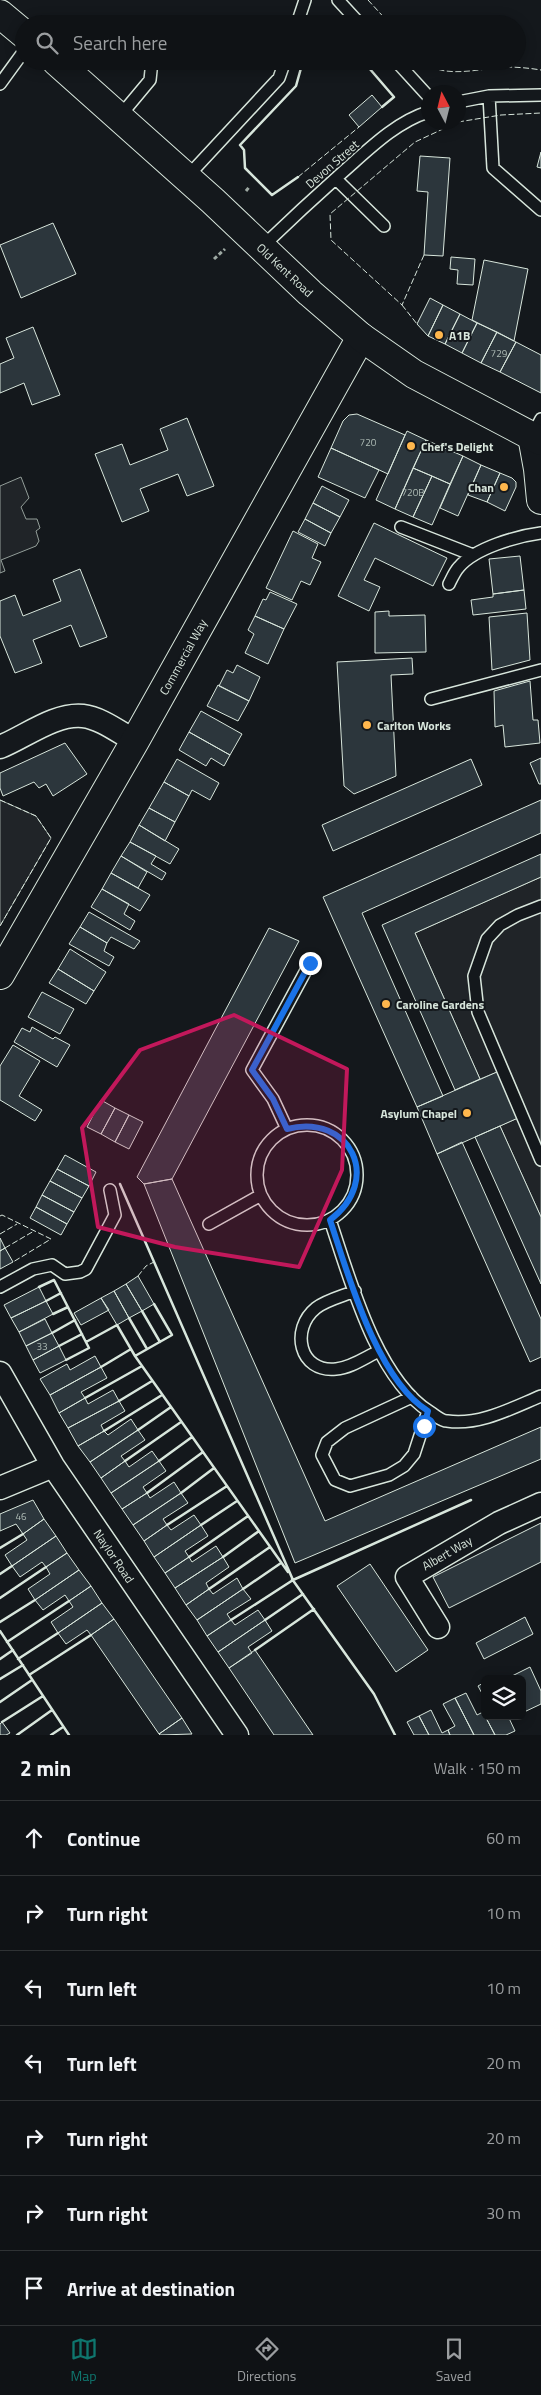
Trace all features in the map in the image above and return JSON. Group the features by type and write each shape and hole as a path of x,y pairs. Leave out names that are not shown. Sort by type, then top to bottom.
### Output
{"main road":[{"path":"0,14 15,26"},
{"name":"Old Kent Road","path":"66,70 120,116 261,248 361,337 386,356 430,383 538,432"},
{"name":"Commercial Way","path":"0,975 135,741 361,337"},
{"path":"538,432 538,469 541,500"}],"street":[{"path":"2,741 55,721 84,716 135,741"},
{"name":"Naylor Road","path":"0,1373 53,1466 236,1735"},
{"path":"0,1488 53,1466"},
{"name":"Albert Way","path":"438,1627 407,1577 499,1523 541,1504"}],"lane":[{"path":"300,15 305,0"},
{"path":"338,0 352,15"},
{"path":"0,84 15,63"},
{"path":"120,116 150,80 151,70"},
{"path":"186,178 279,78 282,70"},
{"path":"404,70 421,88"},
{"path":"466,100 489,96 541,95"},
{"path":"489,96 493,168 541,210"},
{"name":"Devon Street","path":"261,248 296,213 390,132 421,116"},
{"path":"336,178 384,226"},
{"path":"402,526 473,555"},
{"path":"449,584 458,567 473,555 524,535 541,533"},
{"path":"431,699 541,670"},
{"path":"541,906 518,915 500,925 487,939 474,976 478,1012 541,1160"},
{"path":"287,1129 273,1099 252,1070 310,963"},
{"path":"304,1125 321,1127 336,1134 348,1146 356,1162 358,1178 354,1195 344,1210 330,1220 315,1225 299,1225 283,1219 270,1209 261,1196 257,1180 258,1165 264,1150 274,1138 287,1129 304,1125"},
{"path":"0,1288 33,1269 52,1265 64,1274 80,1272 86,1269 115,1215 110,1190"},
{"path":"209,1224 261,1196"},
{"path":"330,1220 379,1351 393,1376 428,1411 444,1421 468,1422 495,1415 541,1396"},
{"path":"355,1291 317,1307 309,1316 300,1337 302,1350 308,1361 318,1367 336,1369 379,1351"},
{"path":"412,1397 345,1428 327,1442 322,1455 335,1480 350,1486 389,1475 404,1466 414,1454 428,1411"}],"path":[{"path":"246,191 250,186"},
{"path":"214,258 226,248"}],"highlighted area":[{"path":"234,1015 347,1069 342,1170 299,1267 175,1247 98,1227 82,1128 140,1050"}],"shaded area":[{"path":"21,477 29,498 21,507 26,519 37,519 40,528 36,531 39,541 36,546 1,560 5,571 0,573 0,486"},
{"path":"0,800 36,816 51,838 0,926"},
{"path":"541,877 541,1217 500,1126 518,1118 497,1072 480,1079 415,933"}],"building":[{"path":"372,95 382,107 359,127 349,115"},
{"path":"541,152 541,168 537,167"},
{"path":"420,156 450,158 443,256 424,255 428,192 417,191"},
{"path":"53,223 76,274 21,298 0,245"},
{"path":"451,257 475,259 473,285 457,284 458,270 450,269"},
{"path":"484,260 528,269 514,341 472,320"},
{"path":"430,298 443,305 428,336 417,324"},
{"path":"443,305 460,314 445,344 428,336"},
{"path":"460,314 477,323 462,353 445,344"},
{"path":"477,323 497,332 481,363 462,353"},
{"path":"33,327 60,395 32,405 24,383 0,393 0,364 14,358 6,338"},
{"path":"497,332 516,342 500,372 481,363"},
{"path":"516,342 541,355 541,393 500,372"},
{"path":"357,414 405,435 388,474 331,448 343,421 349,415"},
{"path":"187,418 214,486 187,496 178,474 140,489 149,511 122,522 95,454 122,444 130,465 168,450 160,429"},
{"path":"407,431 426,440 395,509 376,500"},
{"path":"426,440 463,456 450,484 413,468"},
{"path":"331,448 379,470 365,498 318,477"},
{"path":"463,456 481,465 458,516 440,508"},
{"path":"481,465 500,473 487,502 468,495"},
{"path":"413,468 432,476 413,517 395,509"},
{"path":"500,473 512,478 516,482 516,487 505,511 487,502"},
{"path":"432,476 450,484 432,525 413,517"},
{"path":"322,486 349,500 340,517 313,503"},
{"path":"313,503 340,517 331,533 305,519"},
{"path":"305,519 331,533 325,546 298,532"},
{"path":"374,523 447,558 433,586 375,558 364,580 380,587 369,611 338,596"},
{"path":"293,531 318,544 312,558 321,562 310,585 301,581 292,600 266,588"},
{"path":"520,556 524,590 493,594 489,559"},
{"path":"80,569 107,637 80,647 71,625 33,640 42,663 15,673 0,636 0,601 15,595 23,616 61,601 53,580"},
{"path":"524,590 526,609 473,615 471,600 493,597 493,594"},
{"path":"270,592 297,604 284,629 255,616 263,599 266,600"},
{"path":"389,611 389,616 425,615 426,652 375,653 375,612"},
{"path":"527,613 530,660 492,670 489,617"},
{"path":"255,616 284,629 268,664 245,653 254,634 248,630"},
{"name":"Carlton Works","path":"412,658 413,674 391,675 396,776 354,794 344,786 337,662"},
{"path":"237,665 260,677 249,701 219,686 227,670 233,673"},
{"path":"530,681 533,720 538,720 540,743 505,747 503,725 495,727 494,691"},
{"path":"218,685 249,701 238,721 207,706"},
{"path":"201,711 242,734 230,755 189,732"},
{"path":"189,732 230,755 224,766 211,758 206,766 179,750"},
{"path":"65,743 87,774 53,796 46,784 39,788 34,782 3,796 0,788 0,773"},
{"path":"541,758 541,784 539,784 530,763"},
{"path":"177,759 219,783 210,800 192,790 189,796 164,782"},
{"path":"471,759 482,785 333,851 322,825"},
{"path":"164,782 189,796 175,822 149,808"},
{"name":"Caroline Gardens","path":"541,800 541,833 362,913 443,1096 417,1107 323,897"},
{"path":"149,808 175,822 165,841 139,825"},
{"path":"139,825 179,849 170,864 130,842"},
{"path":"130,842 156,856 151,864 166,873 162,880 121,856"},
{"name":"Caroline Gardens","path":"541,854 541,877 415,933 480,1079 455,1090 382,925"},
{"path":"121,856 147,872 138,888 111,873"},
{"path":"111,873 150,895 140,911 102,889"},
{"path":"102,889 129,904 124,914 135,921 130,930 91,907"},
{"path":"89,912 140,941 134,949 111,937 107,943 80,927"},
{"path":"80,927 107,943 104,951 114,957 109,966 69,944"},
{"path":"269,928 299,941 172,1179 144,1184 137,1177"},
{"path":"70,949 106,972 94,991 58,969"},
{"path":"58,969 94,991 86,1004 49,983"},
{"path":"42,992 74,1009 60,1034 28,1017"},
{"path":"32,1027 53,1039 55,1037 70,1045 57,1067 14,1042 22,1028 30,1032"},
{"path":"13,1045 40,1061 19,1096 42,1110 35,1121 0,1100 0,1066"},
{"name":"Asylum Chapel","path":"497,1072 518,1118 437,1154 417,1107"},
{"path":"101,1100 115,1108 101,1134 87,1127"},
{"path":"115,1108 129,1115 115,1142 101,1134"},
{"path":"129,1115 143,1122 129,1149 115,1142"},
{"path":"500,1126 541,1217 541,1284 475,1137"},
{"path":"462,1142 541,1319 541,1357 530,1362 437,1154"},
{"path":"65,1155 96,1172 89,1186 57,1169"},
{"path":"57,1169 89,1186 82,1198 50,1181"},
{"path":"172,1179 325,1521 541,1427 541,1459 295,1563 144,1184"},
{"path":"50,1181 82,1198 74,1212 42,1195"},
{"path":"42,1195 74,1212 67,1224 36,1207"},
{"path":"36,1207 67,1224 61,1235 30,1218"},
{"path":"0,1238 5,1248 0,1251"},
{"path":"5,1248 13,1262 0,1269 0,1251"},
{"path":"138,1276 154,1304 142,1311 126,1284"},
{"path":"126,1284 142,1311 129,1318 114,1291"},
{"path":"39,1287 46,1301 11,1318 4,1305"},
{"path":"114,1291 129,1318 117,1325 101,1298"},
{"path":"101,1298 109,1310 81,1325 74,1313"},
{"path":"46,1301 53,1314 19,1332 11,1318"},
{"path":"45,1319 52,1333 26,1346 19,1332"},
{"path":"52,1333 59,1346 33,1360 26,1346"},
{"path":"59,1346 66,1360 40,1373 33,1360"},
{"path":"95,1356 101,1367 50,1395 40,1379 67,1364 70,1370"},
{"path":"101,1367 107,1378 81,1392 85,1398 59,1413 50,1395"},
{"path":"113,1390 119,1401 68,1428 59,1413 85,1398 88,1404"},
{"path":"119,1401 125,1411 101,1425 104,1431 78,1446 68,1428"},
{"path":"131,1419 138,1430 90,1462 78,1446 104,1431 108,1435"},
{"path":"138,1430 145,1440 121,1456 125,1461 101,1478 90,1462"},
{"path":"152,1451 159,1461 111,1493 101,1478 125,1461 129,1467"},
{"path":"159,1461 166,1471 143,1487 147,1493 122,1509 111,1493"},
{"path":"174,1482 181,1493 133,1525 122,1509 147,1493 150,1498"},
{"path":"181,1493 188,1503 163,1519 167,1525 144,1541 133,1525"},
{"path":"33,1500 44,1519 23,1534 16,1524 0,1531 0,1514"},
{"path":"194,1515 201,1525 154,1557 144,1541 167,1525 171,1530"},
{"path":"44,1519 56,1536 12,1566 5,1555 27,1540 23,1534"},
{"path":"541,1523 541,1562 449,1608 433,1577"},
{"path":"201,1525 208,1536 185,1551 189,1557 165,1573 154,1557"},
{"path":"56,1536 67,1553 46,1567 42,1562 20,1577 12,1566"},
{"path":"216,1546 223,1557 175,1588 165,1573 189,1557 192,1562"},
{"path":"67,1553 79,1570 35,1600 28,1589 50,1574 46,1567"},
{"path":"223,1557 229,1567 206,1583 209,1589 186,1605 175,1588"},
{"path":"370,1564 428,1650 396,1672 337,1586"},
{"path":"79,1570 91,1586 69,1601 65,1595 43,1610 35,1600"},
{"path":"237,1578 243,1589 197,1620 186,1605 209,1589 213,1594"},
{"path":"91,1586 102,1603 58,1633 51,1622 73,1607 69,1601"},
{"path":"243,1589 251,1599 227,1614 231,1620 207,1636 197,1620"},
{"path":"102,1603 114,1619 91,1635 87,1630 66,1644 58,1633"},
{"path":"258,1610 265,1620 218,1652 207,1636 231,1620 235,1625"},
{"path":"525,1617 533,1634 484,1659 476,1643"},
{"path":"114,1619 182,1718 159,1734 91,1635"},
{"path":"265,1620 272,1631 248,1647 252,1653 229,1668 218,1652"},
{"path":"255,1650 313,1735 274,1735 229,1668"},
{"path":"530,1667 541,1691 541,1704 526,1711 526,1675 514,1675"},
{"path":"466,1693 477,1715 481,1713 481,1720 487,1720 495,1735 474,1735 455,1698"},
{"path":"455,1698 474,1735 450,1735 448,1730 455,1726 443,1704"},
{"path":"431,1710 442,1733 448,1730 450,1735 429,1735 419,1716"},
{"path":"419,1716 429,1735 414,1735 407,1722"},
{"path":"182,1718 192,1734 159,1734"},
{"path":"487,1720 510,1720 515,1731 506,1735 495,1735"},
{"path":"2,1722 10,1733 6,1735 0,1735 0,1724"}],"fence":[{"path":"368,0 382,15"},
{"path":"526,68 541,70"},
{"path":"441,70 451,72 482,70"},
{"path":"466,121 501,115 541,113"},
{"path":"298,177 359,127"},
{"path":"424,255 402,305 331,240 330,214 415,142 441,130"},
{"path":"402,305 417,324"},
{"path":"0,800 36,816 51,838 0,926"},
{"path":"0,1216 2,1215 51,1239 13,1262"},
{"path":"0,1234 17,1224"},
{"path":"5,1248 34,1231"},
{"path":"138,1276 146,1266 154,1262"}],"wall":[{"path":"298,177 272,195 245,168 244,150 240,145 296,86 300,70"},
{"path":"371,70 394,97 382,107"},
{"path":"120,1184 293,1580 471,1500"},
{"path":"39,1287 54,1280 89,1348 66,1360"},
{"path":"46,1301 61,1293"},
{"path":"86,1342 117,1325 135,1356 172,1335 154,1304"},
{"path":"53,1314 68,1307"},
{"path":"142,1311 160,1342"},
{"path":"129,1318 147,1349"},
{"path":"52,1333 75,1320"},
{"path":"59,1346 82,1334"},
{"path":"101,1367 131,1349"},
{"path":"135,1356 288,1572"},
{"path":"85,1398 142,1366"},
{"path":"119,1401 152,1381"},
{"path":"104,1431 162,1395"},
{"path":"138,1430 171,1407"},
{"path":"125,1461 181,1422"},
{"path":"159,1461 192,1437"},
{"path":"147,1493 203,1452"},
{"path":"181,1493 214,1468"},
{"path":"167,1525 227,1486"},
{"path":"201,1525 237,1501"},
{"path":"189,1557 248,1516"},
{"path":"223,1557 259,1531"},
{"path":"0,1548 23,1534"},
{"path":"209,1589 270,1547"},
{"path":"243,1589 281,1563"},
{"path":"0,1574 12,1566"},
{"path":"0,1598 46,1567"},
{"path":"292,1579 374,1694 395,1735"},
{"path":"231,1620 293,1580"},
{"path":"265,1620 303,1594"},
{"path":"0,1622 35,1600"},
{"path":"7,1642 69,1601"},
{"path":"255,1650 314,1609"},
{"path":"0,1631 69,1735"},
{"path":"18,1659 58,1633"},
{"path":"29,1675 91,1635"},
{"path":"0,1659 13,1650"},
{"path":"0,1679 23,1665"},
{"path":"0,1702 32,1680"},
{"path":"2,1722 43,1696"},
{"path":"17,1735 52,1710"},
{"path":"51,1735 63,1727"}],"place":[{"name":"A1B","path":"439,335"},
{"name":"Chef's Delight","path":"411,446"},
{"name":"Chan","path":"504,487"},
{"name":"Carlton Works","path":"367,725"},
{"name":"Caroline Gardens","path":"386,1004"},
{"name":"Asylum Chapel","path":"467,1113"}],"route":[{"path":"310,963 252,1070 273,1099 287,1129 304,1125 321,1127 336,1134 348,1146 356,1162 358,1178 354,1195 344,1210 330,1220 379,1351 393,1376 419,1405 428,1411 424,1426"}]}
